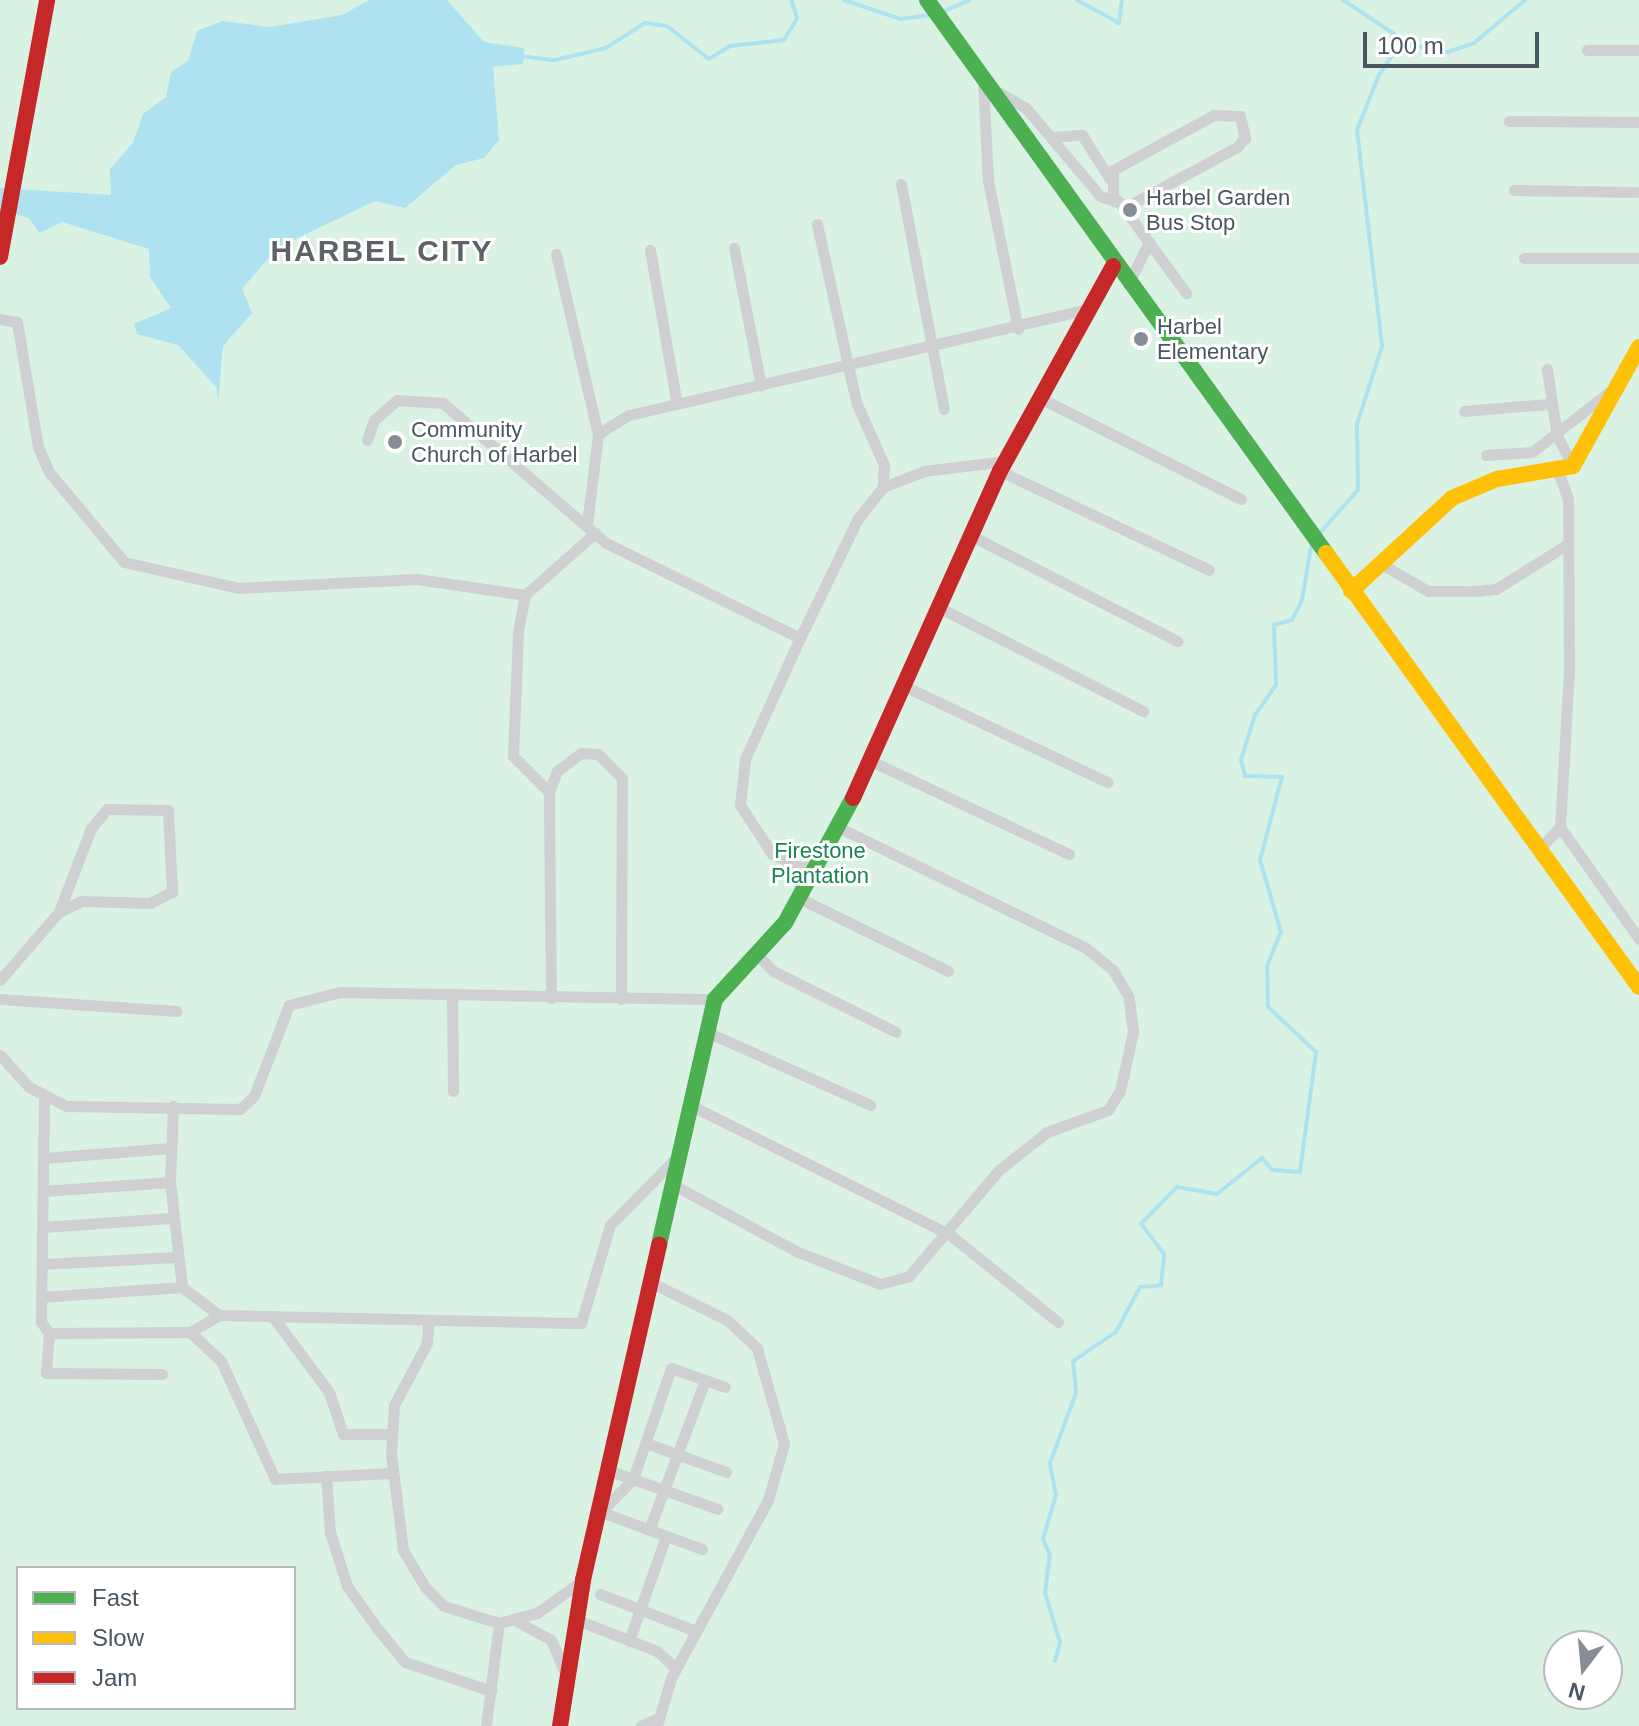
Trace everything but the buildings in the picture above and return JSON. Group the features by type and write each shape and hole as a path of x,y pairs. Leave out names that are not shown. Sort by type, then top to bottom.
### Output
{"street":[{"path":"0,257 46,2"},
{"path":"930,6 1113,266 1639,987"},
{"path":"1587,50 1639,50"},
{"path":"983,82 1026,108 1100,196 1122,206"},
{"path":"983,82 988,181 1018,329"},
{"path":"1110,179 1113,170 1224,111 1246,126 1237,147 1122,206"},
{"path":"1509,121 1639,122"},
{"path":"1051,137 1082,135 1110,179 1122,206 1186,293"},
{"path":"901,184 944,409"},
{"path":"1514,190 1639,192"},
{"path":"817,224 847,367 884,465 883,487"},
{"path":"1128,284 1149,242"},
{"path":"734,248 761,385"},
{"path":"650,250 677,404"},
{"path":"549,792 513,756 525,595 591,529 598,434 556,254"},
{"path":"1524,258 1639,258"},
{"path":"560,1726 583,1580 610,1471 648,1281 672,1184 696,1108 715,999 757,954 799,898 840,828 1003,466 1038,397 1113,266"},
{"path":"598,434 629,415 1018,329 1089,309"},
{"path":"0,319 17,322 38,447 49,472 124,562 238,588 417,579 525,595"},
{"path":"1351,591 1385,566 1452,498 1477,485 1566,470 1591,445 1613,389 1639,347"},
{"path":"1547,369 1548,404 1566,470 1568,499 1560,827 1639,939"},
{"path":"1486,455 1532,452 1557,436 1613,389"},
{"path":"1038,397 1241,499"},
{"path":"367,440 374,420 397,400 443,403 591,529 800,638"},
{"path":"1464,411 1548,404"},
{"path":"818,866 799,867 772,854 740,805 745,759 857,520 883,487 924,471 1003,466 1209,570"},
{"path":"970,535 1177,641"},
{"path":"1385,566 1428,591 1496,589 1568,544"},
{"path":"940,608 1143,711"},
{"path":"904,686 1107,782"},
{"path":"551,998 549,792 557,771 581,753 598,754 622,778 621,999"},
{"path":"871,761 1069,854"},
{"path":"0,980 59,912 91,828 107,809 168,810 172,892 164,901 82,901 59,912"},
{"path":"1539,849 1560,827"},
{"path":"672,1184 798,1252 880,1284 909,1276 949,1234 999,1170 1047,1132 1108,1110 1120,1091 1133,1032 1129,997 1113,970 1086,948 840,828"},
{"path":"799,898 948,971"},
{"path":"757,954 773,971 896,1032"},
{"path":"0,1055 44,1098 66,1106 240,1109 254,1096 289,1005 340,992 715,999"},
{"path":"452,995 453,1091"},
{"path":"0,999 177,1011"},
{"path":"707,1032 870,1105"},
{"path":"44,1098 41,1322 49,1333 46,1373 162,1374"},
{"path":"173,1106 170,1182 182,1287"},
{"path":"696,1108 949,1234 1058,1322"},
{"path":"44,1158 171,1148"},
{"path":"49,1333 190,1332 219,1315 428,1323 581,1323 610,1225 682,1152"},
{"path":"43,1191 170,1182"},
{"path":"43,1227 172,1218"},
{"path":"42,1264 177,1257"},
{"path":"641,1726 656,1722 676,1669 768,1500 784,1444 757,1348 727,1320 648,1281"},
{"path":"41,1297 182,1287 219,1315"},
{"path":"273,1317 329,1392 343,1434 392,1434"},
{"path":"428,1323 427,1343 394,1405 392,1434 392,1473 403,1550 425,1587 444,1606 499,1623 537,1613 583,1580"},
{"path":"190,1332 221,1361 275,1479 392,1473"},
{"path":"601,1512 633,1479 671,1368 725,1387"},
{"path":"649,1530 705,1380"},
{"path":"646,1443 726,1472"},
{"path":"610,1471 718,1509"},
{"path":"326,1476 330,1532 347,1586 377,1628 405,1662 491,1691"},
{"path":"601,1512 702,1549"},
{"path":"629,1641 666,1536"},
{"path":"600,1594 641,1607 696,1631"},
{"path":"513,1619 551,1640 566,1675"},
{"path":"577,1620 657,1651 676,1669"},
{"path":"486,1726 499,1623"}],"green space":[{"name":"Firestone Plantation","path":"0,0 1639,0 1639,1726 0,1726"}],"water":[{"path":"369,0 447,0 484,42 524,48 523,64 493,67 499,140 484,158 456,165 405,208 375,201 277,248 242,289 252,313 223,346 218,402 217,388 178,345 137,334 134,324 171,308 150,277 149,249 62,222 39,233 29,218 0,210 0,188 111,195 110,169 133,143 143,114 166,97 171,72 188,61 197,31 223,21 270,27 342,15"}],"waterway":[{"path":"520,56 555,60 606,48 645,23 667,26 709,59 730,46 784,40 797,18 791,0"},
{"path":"844,0 900,19 934,15"},
{"path":"942,12 970,0"},
{"path":"1077,0 1119,23 1122,0"},
{"path":"1343,0 1411,45 1448,52 1474,43 1525,0"},
{"path":"1318,535 1358,490 1357,424 1382,346 1357,130 1379,75 1393,54 1411,45"},
{"path":"1055,1661 1060,1642 1045,1593 1050,1555 1043,1539 1056,1495 1050,1463 1076,1393 1073,1361 1116,1332 1140,1287 1161,1285 1164,1254 1141,1224 1177,1187 1217,1194 1262,1158 1272,1170 1300,1172 1316,1052 1268,1007 1267,966 1281,932 1260,860 1282,777 1245,776 1241,760 1255,715 1276,685 1274,625 1292,620 1302,600 1312,541"}],"traffic: fast":[{"path":"927,0 1326,553"},
{"path":"659,1245 715,999 785,923 853,798"}],"traffic: slow":[{"path":"1351,591 1452,498 1497,479 1573,466 1639,347"},
{"path":"1326,553 1639,987"}],"traffic: jam":[{"path":"0,257 47,0"},
{"path":"853,798 1000,471 1113,266"},
{"path":"560,1726 583,1580 659,1245"}],"place":[{"name":"Harbel Garden Bus Stop","path":"1130,210"},
{"name":"Harbel Elementary","path":"1141,339"},
{"name":"Community Church of Harbel","path":"395,442"}],"district":[{"name":"HARBEL CITY","path":"382,251"}]}
